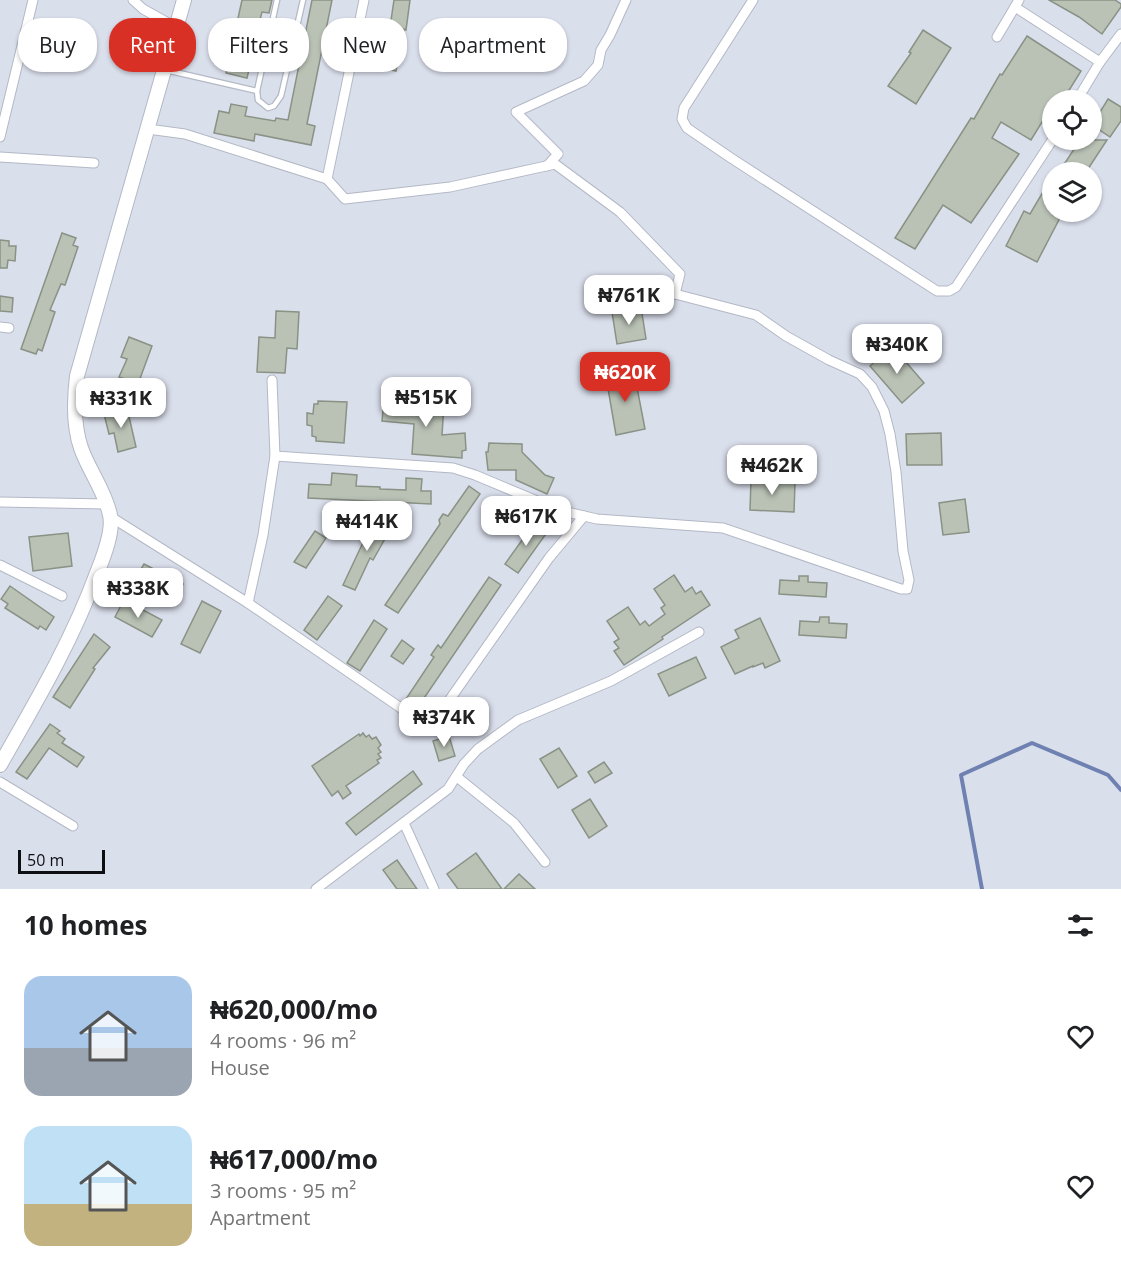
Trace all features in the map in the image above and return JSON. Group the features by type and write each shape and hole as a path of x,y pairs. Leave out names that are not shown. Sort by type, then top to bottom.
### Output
{"main road":[{"path":"180,18 184,0"},
{"path":"0,765 83,611 107,545 108,510 95,476 81,450 76,429 74,402 77,376 163,72"}],"street":[{"path":"0,137 33,0"},
{"path":"133,0 159,18"},
{"path":"327,179 364,0"},
{"path":"547,166 558,154 516,112 584,81 598,65 601,50 626,0"},
{"path":"753,0 684,108 682,119 687,128 937,291 949,291 956,287 1046,150"},
{"path":"997,37 1017,3 1100,62"},
{"path":"1083,90 1121,34"},
{"path":"148,129 185,134 327,179 345,199 450,187 555,164 620,212 680,274 675,294"},
{"path":"0,157 94,163"},
{"path":"275,456 453,468 537,501 584,516 723,528 901,589 907,589 909,579 903,551 890,434 884,411 872,387 860,374 786,336 756,315 675,294 604,307"},
{"path":"248,603 263,535 275,456 272,380"},
{"path":"0,502 108,510 427,726 434,722 549,558 584,516"},
{"path":"0,565 62,596"},
{"path":"316,889 448,789 464,764 478,749 518,720 611,681 699,632"},
{"path":"457,777 514,823 545,862"},
{"path":"0,782 73,826"},
{"path":"404,823 434,889"}],"lane":[{"path":"277,0 257,91 258,100 268,108 279,102 303,0"},
{"path":"173,72 257,91"}],"building":[{"path":"242,0 272,0 269,13 262,12 260,18 238,18"},
{"path":"312,0 332,0 328,18 321,18 321,55 307,124 315,126 311,145 255,134 254,141 214,133 219,111 229,113 231,104 247,107 245,116 275,121 276,118 288,120 298,72 309,72 308,18"},
{"path":"394,0 410,0 407,22 407,18 391,18"},
{"path":"1049,0 1115,0 1121,4 1121,7 1102,34 1079,17"},
{"path":"923,30 951,48 916,104 888,86 911,53 909,52"},
{"path":"1027,36 1081,71 1069,90 1042,90 1042,122 1031,140 1001,122 992,138 1019,154 971,223 943,205 915,249 895,238 971,118 974,119 1000,74 1002,75"},
{"path":"226,72 248,72 247,78"},
{"path":"1108,99 1121,107 1121,121 1110,137 1102,132 1102,109"},
{"path":"1073,150 1100,150 1093,162 1066,162"},
{"path":"1042,194 1042,222 1058,222 1037,262 1006,246 1024,211 1030,214"},
{"path":"62,233 76,238 73,245 78,247 65,285 61,284 50,310 55,312 42,351 38,349 36,354 21,349"},
{"path":"0,240 9,241 9,246 16,246 15,261 8,260 7,268 0,268"},
{"path":"0,296 13,298 12,312 0,311"},
{"path":"641,307 646,339 617,344 612,312"},
{"path":"276,311 299,312 297,349 287,348 285,373 257,372 259,337 275,338"},
{"path":"129,337 152,346 138,384 119,377 127,359 121,357"},
{"path":"892,346 924,383 902,403 870,366"},
{"path":"634,372 645,429 616,435 606,377"},
{"path":"384,400 444,404 442,435 465,433 466,450 462,451 462,458 412,454 414,424 382,421"},
{"path":"318,401 347,402 344,443 316,441 316,437 312,436 312,426 307,425 307,413 313,414 314,404 318,404"},
{"path":"127,408 136,447 118,452 114,433 109,434 104,414"},
{"path":"941,433 942,465 907,465 906,434"},
{"path":"489,443 522,444 522,452 545,475 554,478 547,494 516,480 516,470 488,470 486,452 488,452"},
{"path":"332,473 357,475 356,486 380,487 380,489 406,490 406,478 422,479 421,491 431,491 431,504 308,498 309,484 331,485"},
{"path":"751,480 795,483 794,512 750,510"},
{"path":"469,486 480,494 398,613 385,605 440,524 439,520 443,514 448,516"},
{"path":"965,499 969,532 943,535 939,503"},
{"path":"370,519 391,528 373,560 370,558 355,590 343,585 367,534 364,533"},
{"path":"535,522 548,531 518,573 505,564"},
{"path":"315,531 326,538 306,568 294,562"},
{"path":"68,533 72,566 33,571 29,537"},
{"path":"144,564 183,584 173,602 134,581"},
{"path":"674,575 685,592 692,587 696,594 701,591 710,605 624,665 614,651 619,648 614,642 619,639 607,621 628,607 640,625 645,621 649,626 665,614 661,608 665,605 654,589"},
{"path":"799,576 808,576 808,582 827,583 826,597 779,594 780,580 799,581"},
{"path":"489,577 501,585 416,710 404,702 434,657 431,655 438,645 441,648"},
{"path":"10,586 54,617 46,630 40,626 38,629 5,608 8,604 1,599"},
{"path":"328,596 342,606 317,640 304,630"},
{"path":"124,600 162,620 152,637 115,617"},
{"path":"202,601 221,611 200,653 181,644"},
{"path":"820,617 829,617 829,623 847,624 846,638 799,635 800,621 819,622"},
{"path":"760,618 780,661 765,668 763,663 735,674 721,647 739,638 735,630"},
{"path":"374,620 387,629 360,671 347,663"},
{"path":"94,634 110,647 93,668 95,669 70,708 53,697"},
{"path":"402,640 414,649 403,664 391,656"},
{"path":"696,657 706,678 669,696 658,674"},
{"path":"50,724 60,731 57,733 65,739 62,743 84,757 77,767 49,748 27,779 16,772"},
{"path":"363,733 372,739 376,737 381,745 378,748 381,752 378,754 381,758 377,760 379,763 346,786 351,793 343,799 338,791 332,796 312,766"},
{"path":"449,736 455,756 439,761 433,741"},
{"path":"559,748 577,776 558,788 540,759"},
{"path":"604,762 612,773 595,783 588,772"},
{"path":"413,771 422,784 356,835 346,823"},
{"path":"590,799 607,826 589,838 572,810"},
{"path":"476,853 502,889 458,889 447,874"},
{"path":"397,860 417,889 397,889 383,870"},
{"path":"519,874 535,889 504,889"}],"waterway":[{"path":"982,889 961,775 1032,743 1108,775 1121,790"}]}
